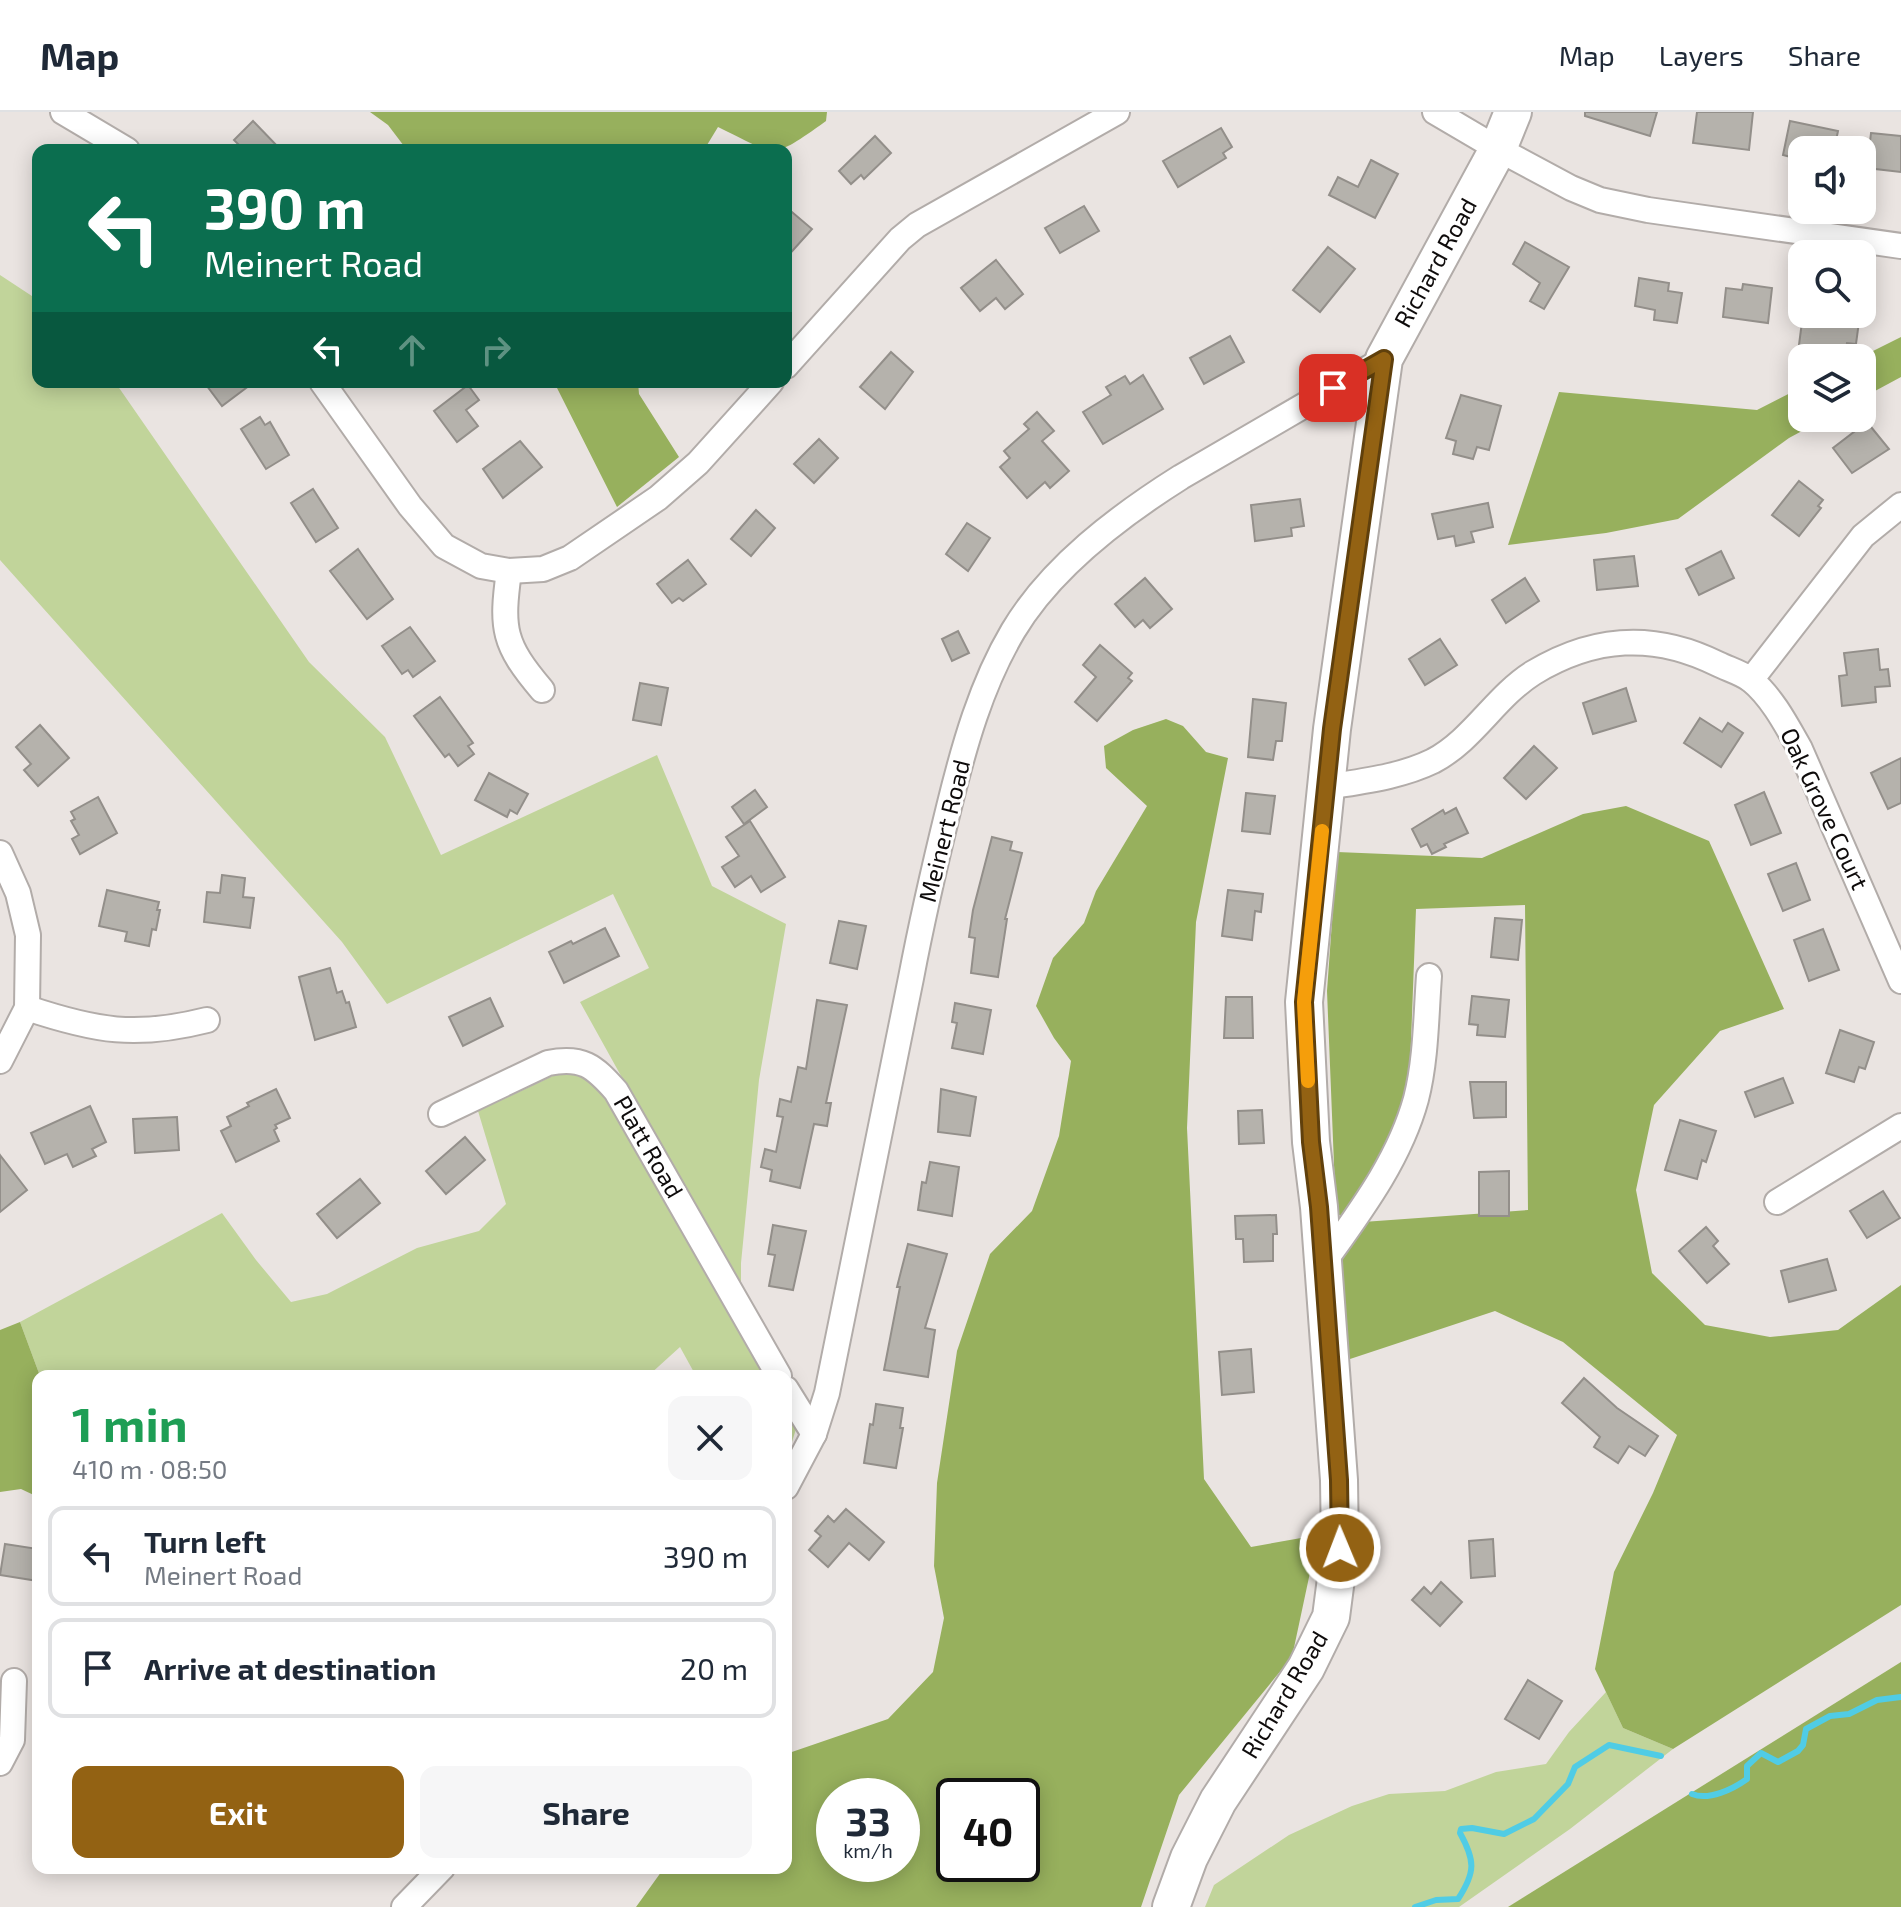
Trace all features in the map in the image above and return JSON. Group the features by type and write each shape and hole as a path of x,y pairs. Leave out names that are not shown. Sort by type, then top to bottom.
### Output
{"street":[{"path":"63,112 117,144"},
{"path":"792,359 900,239 917,225 1117,112"},
{"path":"1435,112 1571,188 1600,200 1648,210 1901,246"},
{"name":"Richard Road","path":"1171,1907 1189,1858 1218,1801 1306,1668 1331,1617 1340,1548 1339,1480 1319,1207 1311,1142 1304,1002 1332,729 1384,359 1498,149 1513,112"},
{"name":"Meinert Road","path":"792,1476 814,1434 827,1393 930,884 956,778 982,694 995,664 1014,629 1041,591 1149,497 1384,359"},
{"path":"326,388 410,506 444,546 481,566 509,571 543,569 570,558 658,498 698,463 766,388"},
{"path":"1327,787 1378,779 1414,770 1435,760 1458,745 1491,709 1531,674 1574,651 1613,642 1659,643 1701,656 1751,680 1863,536 1901,505"},
{"path":"509,571 504,608 506,631 511,649 542,690"},
{"name":"Oak Grove Court","path":"1751,680 1780,715 1800,749 1901,981"},
{"path":"0,853 18,893 28,935 27,1008 0,1061"},
{"path":"1322,1265 1396,1154 1416,1099 1429,976"},
{"path":"27,1008 106,1030 147,1031 207,1020"},
{"name":"Platt Road","path":"441,1114 548,1063 566,1059 585,1063 600,1072 616,1091 776,1370"},
{"path":"1777,1202 1901,1126"},
{"path":"792,1399 814,1434"},
{"path":"0,1763 12,1740 14,1681"},
{"path":"404,1907 436,1874"}],"green space":[{"path":"370,112 827,112 826,121 792,144 752,144 718,127 708,144 402,144 388,125"},
{"path":"0,275 32,296 32,388 119,388 309,662 385,737 441,855 657,755 712,886 786,924 759,1080 741,1263 741,1292 580,1002 649,968 613,894 387,1004 342,942 0,560"},
{"path":"1901,337 1901,377 1876,390 1876,350"},
{"path":"557,388 638,388 639,394 679,457 617,507"},
{"path":"1559,392 1757,410 1788,394 1788,432 1800,432 1678,519 1606,533 1508,545"},
{"path":"1166,719 1183,726 1206,752 1228,758 1196,922 1187,1128 1204,1479 1251,1547 1318,1535 1292,1657 1179,1795 1141,1907 636,1907 660,1874 792,1874 792,1752 888,1719 933,1672 944,1618 934,1566 937,1483 957,1351 990,1254 1032,1211 1059,1136 1071,1061 1036,1006 1053,958 1084,923 1096,891 1147,806 1106,768 1104,746 1133,730"},
{"path":"1626,806 1709,841 1784,1009 1720,1031 1654,1105 1636,1190 1652,1273 1705,1325 1770,1337 1838,1330 1901,1285 1901,1605 1673,1749 1623,1728 1595,1669 1614,1572 1653,1493 1677,1435 1563,1342 1495,1311 1344,1361 1333,1273 1363,1222 1528,1210 1525,905 1416,909 1409,1095 1386,1145 1342,1216 1336,1214 1327,991 1337,852 1482,858 1583,814"},
{"path":"561,1072 592,1079 618,1101 765,1370 693,1370 680,1347 655,1370 38,1370 20,1322 222,1213 291,1302 327,1294 417,1248 479,1231 506,1204 478,1111"},
{"path":"20,1322 38,1370 32,1370 32,1494 21,1489 0,1492 0,1330"},
{"path":"792,1421 796,1429 792,1442"},
{"path":"1901,1662 1901,1907 1508,1907"},
{"path":"1606,1692 1623,1728 1673,1749 1570,1829 1459,1907 1205,1907 1214,1885 1289,1835 1352,1806 1389,1794 1445,1791 1496,1772 1546,1764 1569,1732"}],"building":[{"path":"1585,112 1657,112 1650,136 1585,116"},
{"path":"1697,112 1753,112 1749,150 1693,143"},
{"path":"253,121 275,144 238,144 234,140"},
{"path":"1790,121 1838,131 1837,136 1788,136 1788,156 1783,155"},
{"path":"1221,128 1232,147 1223,153 1226,158 1178,187 1163,161"},
{"path":"1871,133 1901,136 1901,172 1876,169 1876,136 1871,136"},
{"path":"875,136 891,153 864,179 861,175 851,184 839,171"},
{"path":"1371,160 1398,174 1375,218 1329,195 1338,177 1358,187"},
{"path":"1084,206 1099,231 1060,253 1045,228"},
{"path":"792,212 812,229 792,251"},
{"path":"1525,242 1569,267 1544,309 1530,301 1540,283 1513,264"},
{"path":"1328,247 1355,269 1320,312 1293,290"},
{"path":"996,260 1023,294 1005,309 996,298 980,311 961,288"},
{"path":"1639,278 1669,283 1668,291 1682,293 1677,323 1654,320 1655,310 1635,306"},
{"path":"1743,284 1772,288 1768,323 1723,317 1726,288 1742,290"},
{"path":"1801,328 1858,328 1856,344 1799,344"},
{"path":"1230,336 1244,362 1204,384 1190,358"},
{"path":"891,352 913,372 885,409 860,387"},
{"path":"1143,375 1163,409 1103,444 1083,412 1111,395 1106,387 1125,376 1130,384"},
{"path":"208,388 246,388 222,406"},
{"path":"464,388 470,388 479,400 466,410 478,426 457,442 434,411"},
{"path":"1461,395 1501,406 1489,450 1477,447 1473,459 1453,454 1456,441 1446,438"},
{"path":"1037,412 1054,431 1042,441 1069,471 1050,488 1045,482 1027,498 1000,467 1010,458 1004,451 1029,429 1024,424"},
{"path":"260,417 265,425 270,422 289,455 266,469 241,429"},
{"path":"1854,432 1875,432 1889,449 1852,473 1833,448"},
{"path":"819,439 838,458 814,483 794,464"},
{"path":"520,441 542,467 503,498 483,469"},
{"path":"1799,481 1823,500 1818,506 1821,508 1799,536 1772,515"},
{"path":"313,489 338,528 316,542 291,503"},
{"path":"1300,499 1304,526 1291,528 1292,536 1255,541 1251,505"},
{"path":"1488,503 1493,527 1471,532 1474,542 1456,546 1454,536 1438,539 1432,514"},
{"path":"756,510 775,528 751,556 731,539"},
{"path":"967,523 990,538 968,571 946,554"},
{"path":"358,549 393,599 367,619 330,571"},
{"path":"1721,551 1734,578 1699,595 1686,569"},
{"path":"1634,556 1638,586 1597,590 1594,560"},
{"path":"688,560 706,584 683,601 679,598 672,603 657,584"},
{"path":"1145,578 1172,609 1150,628 1143,620 1135,627 1115,604"},
{"path":"1525,578 1539,601 1506,623 1492,600"},
{"path":"410,627 435,661 413,677 408,670 402,674 382,646"},
{"path":"958,631 969,653 952,661 942,639"},
{"path":"1440,639 1457,665 1425,685 1409,659"},
{"path":"1100,645 1132,673 1128,678 1132,681 1097,721 1075,702 1096,677 1083,665"},
{"path":"1878,649 1880,670 1888,669 1890,686 1875,687 1876,702 1842,706 1839,676 1847,675 1844,653"},
{"path":"640,683 668,688 661,725 633,720"},
{"path":"1626,688 1636,721 1593,734 1583,703"},
{"path":"440,697 473,743 468,746 474,754 458,766 449,754 445,757 414,716"},
{"path":"1253,699 1286,703 1282,741 1276,741 1273,760 1248,757"},
{"path":"1700,718 1722,732 1728,723 1743,733 1721,767 1684,743"},
{"path":"40,725 69,758 38,786 24,770 31,764 16,747"},
{"path":"1534,746 1557,768 1526,799 1504,778"},
{"path":"1901,758 1901,803 1888,809 1871,773"},
{"path":"489,773 528,794 517,814 510,810 507,817 475,800"},
{"path":"755,790 767,807 744,824 732,807"},
{"path":"1764,792 1781,833 1751,845 1735,805"},
{"path":"1246,793 1275,796 1270,834 1242,831"},
{"path":"98,797 117,833 80,854 72,839 79,835 71,821 75,819 71,812"},
{"path":"1456,808 1468,833 1444,844 1446,847 1432,854 1427,844 1421,847 1412,829 1443,810 1445,814"},
{"path":"750,821 785,877 761,892 751,876 735,887 722,867 739,856 726,837"},
{"path":"992,837 1012,842 1010,850 1022,853 1005,919 998,977 971,973 975,938 969,937"},
{"path":"1796,863 1810,900 1783,911 1768,874"},
{"path":"222,875 245,878 243,897 254,898 250,928 204,922 207,892 220,893"},
{"path":"107,890 159,902 156,930 152,929 149,946 125,941 127,932 99,926"},
{"path":"1228,890 1263,894 1261,912 1255,911 1252,940 1222,936"},
{"path":"1495,918 1522,920 1518,960 1491,957"},
{"path":"839,921 866,926 857,969 830,963"},
{"path":"605,928 619,956 564,983 549,952"},
{"path":"1823,929 1839,970 1809,981 1794,940"},
{"path":"330,968 337,993 342,991 346,1003 349,1002 356,1027 315,1040 299,977"},
{"path":"1472,996 1509,1000 1505,1037 1477,1035 1478,1025 1469,1024"},
{"path":"1226,997 1252,997 1253,1038 1224,1038"},
{"path":"490,998 503,1026 463,1046 449,1017"},
{"path":"817,1000 847,1005 826,1103 831,1103 827,1126 814,1124 800,1188 770,1181 772,1170 761,1167 765,1149 776,1152 783,1117 777,1116 780,1099 791,1102 798,1067 806,1069"},
{"path":"955,1003 991,1010 983,1054 952,1048 957,1023 952,1022"},
{"path":"1840,1030 1874,1042 1865,1069 1859,1067 1854,1082 1826,1073"},
{"path":"1783,1078 1793,1103 1755,1117 1745,1092"},
{"path":"1470,1082 1506,1082 1506,1117 1474,1118"},
{"path":"276,1089 290,1118 275,1125 279,1141 236,1162 221,1131 231,1126 227,1117"},
{"path":"941,1089 976,1097 970,1136 938,1132"},
{"path":"90,1106 106,1142 92,1149 96,1156 73,1167 67,1154 45,1164 31,1133"},
{"path":"1262,1110 1264,1143 1239,1144 1238,1111"},
{"path":"177,1117 179,1150 135,1153 133,1119"},
{"path":"1680,1120 1716,1131 1697,1179 1665,1170"},
{"path":"465,1137 485,1160 446,1194 426,1171"},
{"path":"0,1155 27,1190 0,1212"},
{"path":"930,1162 959,1167 952,1216 918,1210 922,1182 926,1183"},
{"path":"1509,1171 1509,1216 1479,1216 1479,1172"},
{"path":"360,1179 380,1203 337,1238 317,1214"},
{"path":"1883,1191 1900,1218 1867,1238 1850,1211"},
{"path":"1276,1215 1273,1261 1244,1262 1243,1239 1236,1239 1235,1216"},
{"path":"773,1225 806,1231 793,1290 769,1286 775,1255 768,1254"},
{"path":"1706,1227 1718,1241 1713,1246 1729,1264 1707,1283 1679,1251"},
{"path":"908,1244 947,1254 925,1328 935,1330 928,1377 884,1370 900,1287 897,1287"},
{"path":"1827,1259 1836,1290 1789,1302 1781,1271"},
{"path":"1251,1349 1254,1392 1222,1395 1219,1352"},
{"path":"1584,1378 1617,1408 1658,1436 1645,1456 1629,1446 1618,1463 1594,1447 1600,1437 1562,1403"},
{"path":"876,1404 903,1408 896,1468 864,1463"},
{"path":"846,1509 884,1542 869,1560 849,1543 828,1567 809,1550 821,1536 815,1531 828,1516 834,1522"},
{"path":"1493,1539 1495,1576 1471,1578 1469,1541"},
{"path":"5,1544 32,1548 32,1580 0,1575"},
{"path":"1441,1582 1462,1602 1440,1626 1412,1600 1424,1587 1431,1594"},
{"path":"1528,1680 1562,1701 1539,1739 1505,1719"}],"waterway":[{"path":"1692,1794 1713,1795 1741,1783 1747,1779 1747,1766 1761,1753 1778,1762 1798,1751 1803,1745 1806,1729 1830,1716 1849,1714 1877,1700 1901,1697"},
{"path":"1415,1907 1436,1900 1458,1899 1464,1890 1471,1859 1461,1829 1504,1834 1534,1819 1568,1784 1575,1767 1609,1745 1661,1756"}],"slow traffic":[{"path":"1308,1081 1304,1002 1322,831"}],"route":[{"path":"1333,388 1384,359 1332,729 1304,1002 1311,1142 1319,1207 1339,1480 1340,1548"}]}
